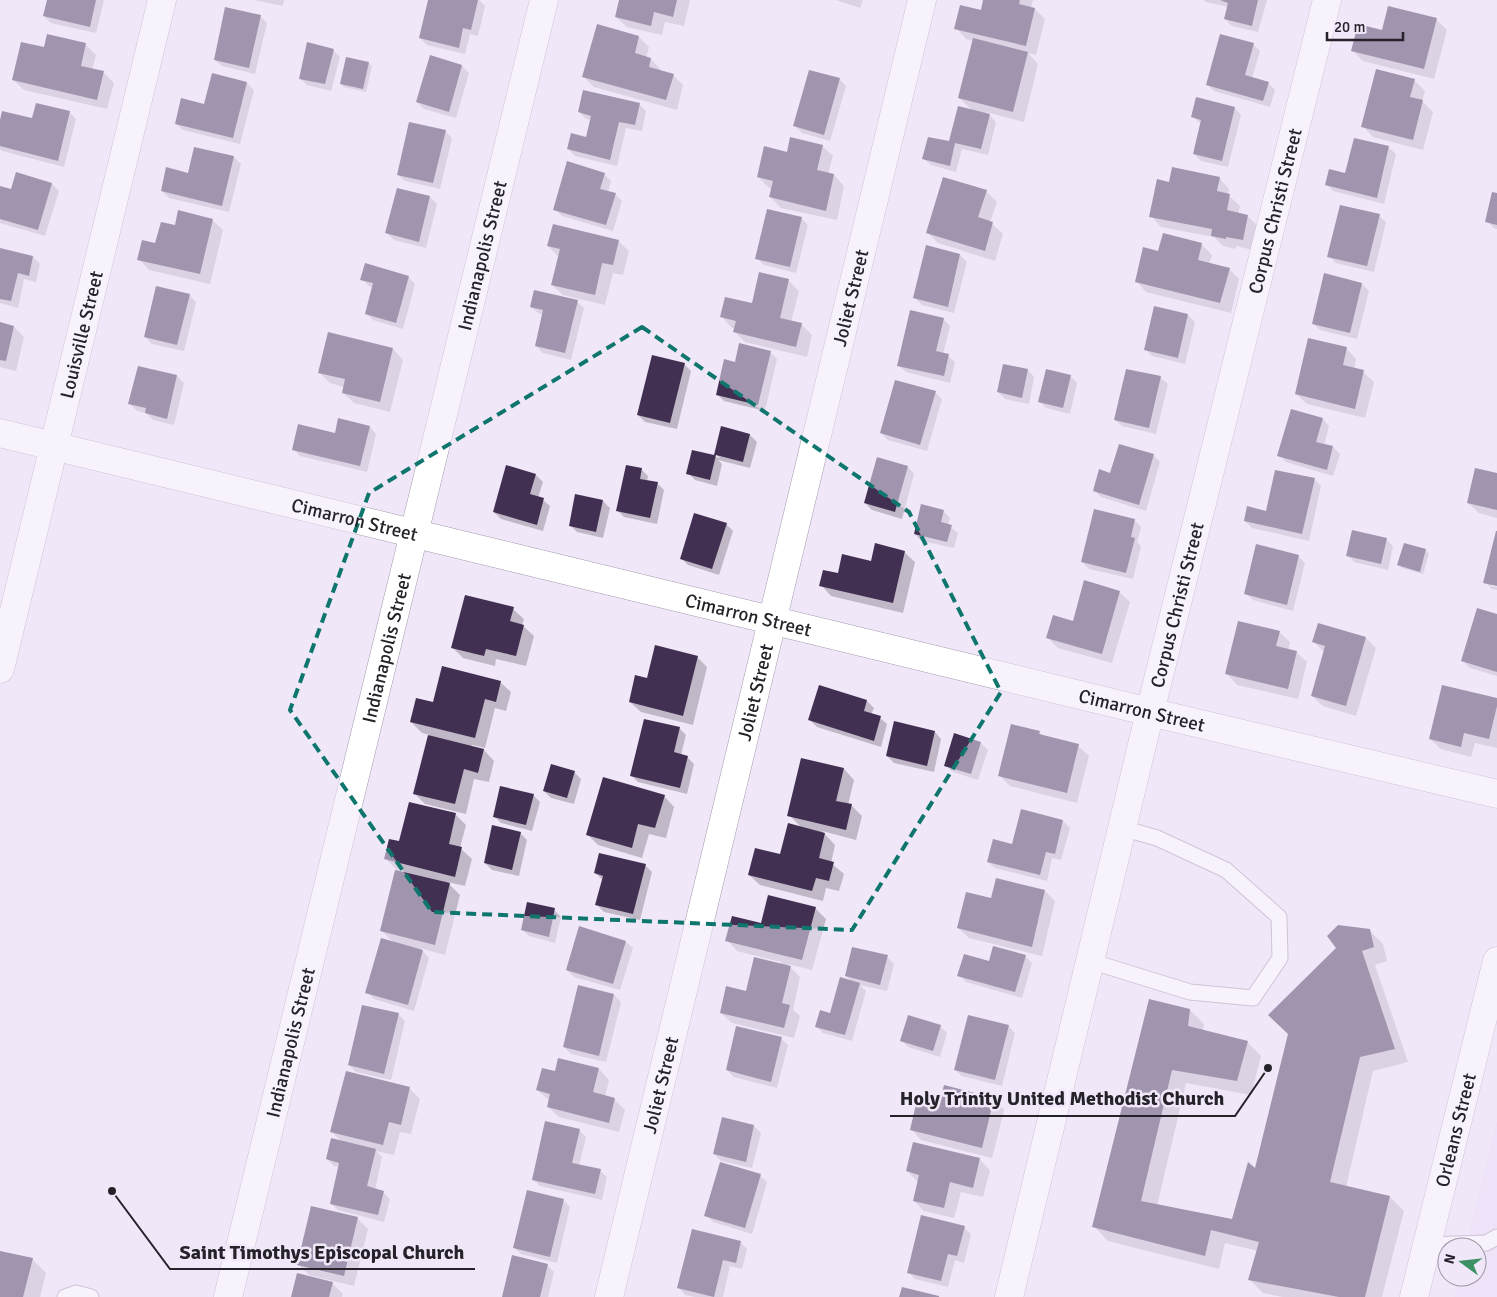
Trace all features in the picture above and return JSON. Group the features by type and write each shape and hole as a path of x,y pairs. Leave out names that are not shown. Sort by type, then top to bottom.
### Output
{"street":[{"name":"Louisville Street","path":"0,669 162,0"},
{"name":"Indianapolis Street","path":"228,1297 544,0"},
{"name":"Joliet Street","path":"608,1297 922,0"},
{"name":"Corpus Christi Street","path":"1009,1297 1150,712 1327,0"},
{"name":"Cimarron Street","path":"0,433 1150,712 1497,794"},
{"name":"Orleans Street","path":"1414,1297 1492,1005 1497,961"}],"lane":[{"path":"1090,961 1190,992 1253,998 1280,958 1279,917 1226,870 1157,838 1122,828"},
{"path":"1427,1244 1486,1243 1497,1237"},
{"path":"66,1297 76,1293 91,1297"}],"highlighted area":[{"path":"642,327 909,512 1001,692 852,930 432,912 290,710 369,493"}],"shaded area":[{"path":"1497,1120 1497,1297 1454,1297 1456,1287 1487,1287 1487,1237 1468,1237"}],"building":[{"path":"47,0 96,0 90,27 43,16"},
{"path":"428,0 478,0 471,30 463,28 459,48 419,38"},
{"path":"619,0 677,0 673,17 654,12 651,26 615,17"},
{"path":"983,0 1020,0 1019,4 1035,8 1026,46 954,29 960,5 981,10"},
{"path":"1220,0 1258,0 1252,26 1224,19 1228,3"},
{"path":"1388,6 1437,18 1424,69 1351,51 1358,24 1382,30"},
{"path":"225,7 261,15 249,68 214,60"},
{"path":"597,24 639,36 635,53 651,58 649,67 674,74 666,100 582,77"},
{"path":"47,34 86,43 81,66 104,71 97,100 12,80 21,42 44,47"},
{"path":"1220,34 1254,43 1245,75 1269,82 1263,101 1206,85"},
{"path":"973,38 1028,52 1013,112 958,98"},
{"path":"307,42 334,49 325,84 299,79"},
{"path":"430,55 462,65 449,112 416,102"},
{"path":"346,57 369,62 363,89 340,84"},
{"path":"1376,69 1415,79 1410,97 1423,100 1413,140 1361,127"},
{"path":"809,70 840,78 824,135 793,126"},
{"path":"212,73 247,82 233,138 175,124 181,98 204,104"},
{"path":"583,90 640,103 635,125 619,122 610,160 567,149 571,133 586,137 591,116 578,112"},
{"path":"1196,97 1235,107 1222,161 1193,154 1201,120 1191,117"},
{"path":"36,103 70,111 58,161 0,146 2,111 32,118"},
{"path":"958,106 990,114 981,149 955,143 950,166 922,159 928,137 949,141"},
{"path":"409,122 446,130 433,183 397,175"},
{"path":"790,137 823,145 817,170 834,174 826,211 769,197 773,181 757,177 764,146 787,152"},
{"path":"1354,138 1389,146 1377,198 1325,185 1329,169 1345,173"},
{"path":"194,147 234,156 222,206 161,191 166,167 188,173"},
{"path":"567,161 605,173 600,189 616,193 606,225 553,210"},
{"path":"1172,167 1220,177 1217,191 1230,194 1227,210 1248,215 1243,240 1211,236 1212,229 1149,217 1157,179 1169,182"},
{"path":"16,172 52,183 38,230 0,219 0,186 11,189"},
{"path":"943,177 987,190 978,217 993,222 985,251 926,233"},
{"path":"397,188 430,196 419,242 385,233"},
{"path":"1492,192 1497,193 1497,225 1485,222"},
{"path":"1340,205 1380,214 1367,266 1327,257"},
{"path":"767,209 802,217 790,267 755,259"},
{"path":"178,210 213,219 200,274 137,260 142,240 155,243 161,222 175,225"},
{"path":"553,224 619,240 613,265 602,263 595,295 551,285 560,249 547,246"},
{"path":"1163,233 1202,243 1198,260 1230,268 1220,303 1135,282 1143,247 1158,251"},
{"path":"926,245 960,254 948,307 913,298"},
{"path":"0,248 33,256 29,276 18,273 11,301 0,299"},
{"path":"365,263 409,276 396,323 365,314 373,283 360,280"},
{"path":"759,272 789,279 780,318 802,323 796,347 733,332 736,321 720,317 725,297 752,303"},
{"path":"1324,273 1362,283 1350,333 1312,324"},
{"path":"156,286 190,294 177,345 144,337"},
{"path":"534,290 578,300 565,353 535,346 543,310 530,307"},
{"path":"1154,306 1188,314 1178,358 1144,350"},
{"path":"910,310 944,318 936,351 949,354 944,376 897,366"},
{"path":"0,322 14,326 6,361 0,360"},
{"path":"328,332 393,348 380,402 342,393 345,379 318,373"},
{"path":"1308,338 1347,347 1343,365 1364,370 1355,409 1295,394"},
{"path":"739,343 771,351 758,405 716,395 724,359 735,362"},
{"path":"652,355 685,363 670,423 637,415"},
{"path":"1003,364 1028,369 1022,398 997,392"},
{"path":"138,366 177,375 167,419 145,413 146,408 128,404"},
{"path":"1046,369 1071,375 1063,408 1038,402"},
{"path":"1126,369 1161,376 1149,428 1114,420"},
{"path":"895,380 936,391 920,445 880,433"},
{"path":"1291,409 1323,418 1316,442 1333,446 1327,470 1277,456"},
{"path":"338,418 370,426 360,466 292,450 298,424 335,433"},
{"path":"721,426 750,434 743,462 716,455 710,480 686,474 692,450 714,455"},
{"path":"1119,444 1154,454 1139,505 1093,491 1099,469 1110,473"},
{"path":"877,457 908,466 895,512 864,503"},
{"path":"506,465 536,474 530,494 544,498 537,525 493,512"},
{"path":"626,465 642,468 640,479 658,482 650,518 616,511"},
{"path":"1475,468 1497,473 1497,510 1467,503"},
{"path":"1275,470 1315,478 1302,534 1244,521 1247,506 1266,511"},
{"path":"575,494 603,500 596,532 569,526"},
{"path":"921,504 944,510 941,522 952,525 947,542 914,534"},
{"path":"1094,509 1135,519 1131,537 1135,538 1126,573 1081,562"},
{"path":"694,513 727,523 712,569 680,559"},
{"path":"1352,530 1387,538 1381,564 1346,556"},
{"path":"1497,531 1497,586 1483,583"},
{"path":"875,543 905,551 893,603 819,586 823,570 838,573 842,554 871,561"},
{"path":"1404,543 1426,549 1420,572 1397,565"},
{"path":"1256,544 1299,555 1287,605 1244,594"},
{"path":"1084,580 1120,591 1102,654 1046,638 1053,615 1073,621"},
{"path":"465,595 514,607 510,621 524,625 516,656 486,649 484,656 451,648"},
{"path":"1477,608 1497,614 1497,672 1461,661"},
{"path":"1238,621 1280,631 1276,646 1297,651 1288,689 1225,674"},
{"path":"1318,623 1366,637 1346,706 1311,696 1325,646 1312,642"},
{"path":"655,645 698,656 683,716 629,702 635,675 647,678"},
{"path":"442,666 501,681 496,702 485,699 475,738 410,722 416,698 433,702"},
{"path":"819,685 867,700 864,711 881,716 874,741 808,720"},
{"path":"1442,685 1497,698 1497,706 1489,739 1464,733 1461,747 1429,739"},
{"path":"644,719 680,727 674,752 688,756 680,788 630,776"},
{"path":"894,721 935,731 927,766 886,756"},
{"path":"1011,724 1040,731 1039,734 1079,744 1067,793 998,776"},
{"path":"954,733 981,742 971,774 944,766"},
{"path":"428,735 484,749 478,773 464,769 455,804 413,794"},
{"path":"801,758 844,768 836,801 852,804 846,830 787,816"},
{"path":"551,764 575,771 567,798 543,791"},
{"path":"603,777 665,795 655,828 638,824 632,848 586,835"},
{"path":"500,786 534,794 526,825 493,817"},
{"path":"409,802 456,813 449,844 462,847 455,877 384,859 389,839 399,841"},
{"path":"1021,809 1063,820 1055,854 1046,852 1040,875 987,862 993,839 1012,844"},
{"path":"788,823 825,833 819,858 834,862 829,881 816,878 812,891 748,875 755,848 780,854"},
{"path":"492,825 521,832 512,870 484,863"},
{"path":"599,853 646,864 633,914 595,905 603,876 594,873"},
{"path":"395,870 450,883 435,945 380,931"},
{"path":"996,878 1045,890 1032,947 957,928 966,892 991,898"},
{"path":"768,895 816,907 802,960 725,941 732,916 761,923"},
{"path":"527,902 555,908 549,937 521,930"},
{"path":"1338,925 1370,929 1374,947 1362,951 1395,1049 1360,1057 1330,1182 1390,1196 1365,1297 1339,1297 1248,1280 1259,1242 1211,1230 1205,1256 1092,1227 1149,999 1190,1009 1188,1026 1248,1041 1237,1081 1172,1070 1141,1201 1232,1219 1248,1162 1255,1168 1288,1034 1268,1015 1336,948 1327,936"},
{"path":"579,926 626,941 613,984 566,970"},
{"path":"381,938 423,950 408,1005 365,993"},
{"path":"993,946 1026,955 1015,992 957,976 964,954 989,961"},
{"path":"852,947 888,955 880,985 845,976"},
{"path":"754,957 791,966 782,1003 790,1005 784,1028 720,1013 726,986 746,991"},
{"path":"840,977 860,983 845,1035 815,1027 820,1010 830,1013"},
{"path":"578,985 614,994 599,1056 563,1047"},
{"path":"362,1005 399,1013 384,1074 348,1065"},
{"path":"908,1015 941,1025 933,1051 900,1041"},
{"path":"968,1015 1009,1025 995,1080 954,1070"},
{"path":"736,1026 782,1037 771,1082 726,1070"},
{"path":"558,1058 599,1068 593,1092 615,1098 609,1123 547,1107 550,1094 536,1090 542,1068 555,1071"},
{"path":"346,1071 410,1087 401,1125 389,1122 383,1145 330,1132"},
{"path":"944,1085 994,1098 982,1148 910,1130 917,1100 939,1105"},
{"path":"722,1117 754,1125 746,1162 713,1154"},
{"path":"545,1121 580,1129 572,1163 601,1169 595,1194 532,1180"},
{"path":"331,1138 376,1149 367,1186 384,1191 378,1215 330,1204 339,1163 326,1159"},
{"path":"913,1142 980,1158 973,1188 950,1182 944,1208 913,1201 919,1175 906,1171"},
{"path":"720,1162 761,1174 745,1228 704,1216"},
{"path":"527,1190 564,1199 550,1257 513,1248"},
{"path":"311,1206 358,1217 344,1276 297,1265"},
{"path":"921,1215 965,1226 957,1256 948,1254 941,1281 907,1273"},
{"path":"692,1229 741,1241 736,1263 723,1260 714,1297 677,1288"},
{"path":"0,1251 33,1258 23,1297 0,1297"},
{"path":"512,1255 548,1264 540,1297 502,1297"},
{"path":"297,1273 333,1282 329,1297 291,1297"},
{"path":"902,1287 939,1296 939,1297 899,1297"}],"place":[{"name":"Holy Trinity United Methodist Church","path":"1268,1068"},
{"name":"Saint Timothys Episcopal Church","path":"112,1191"}]}
